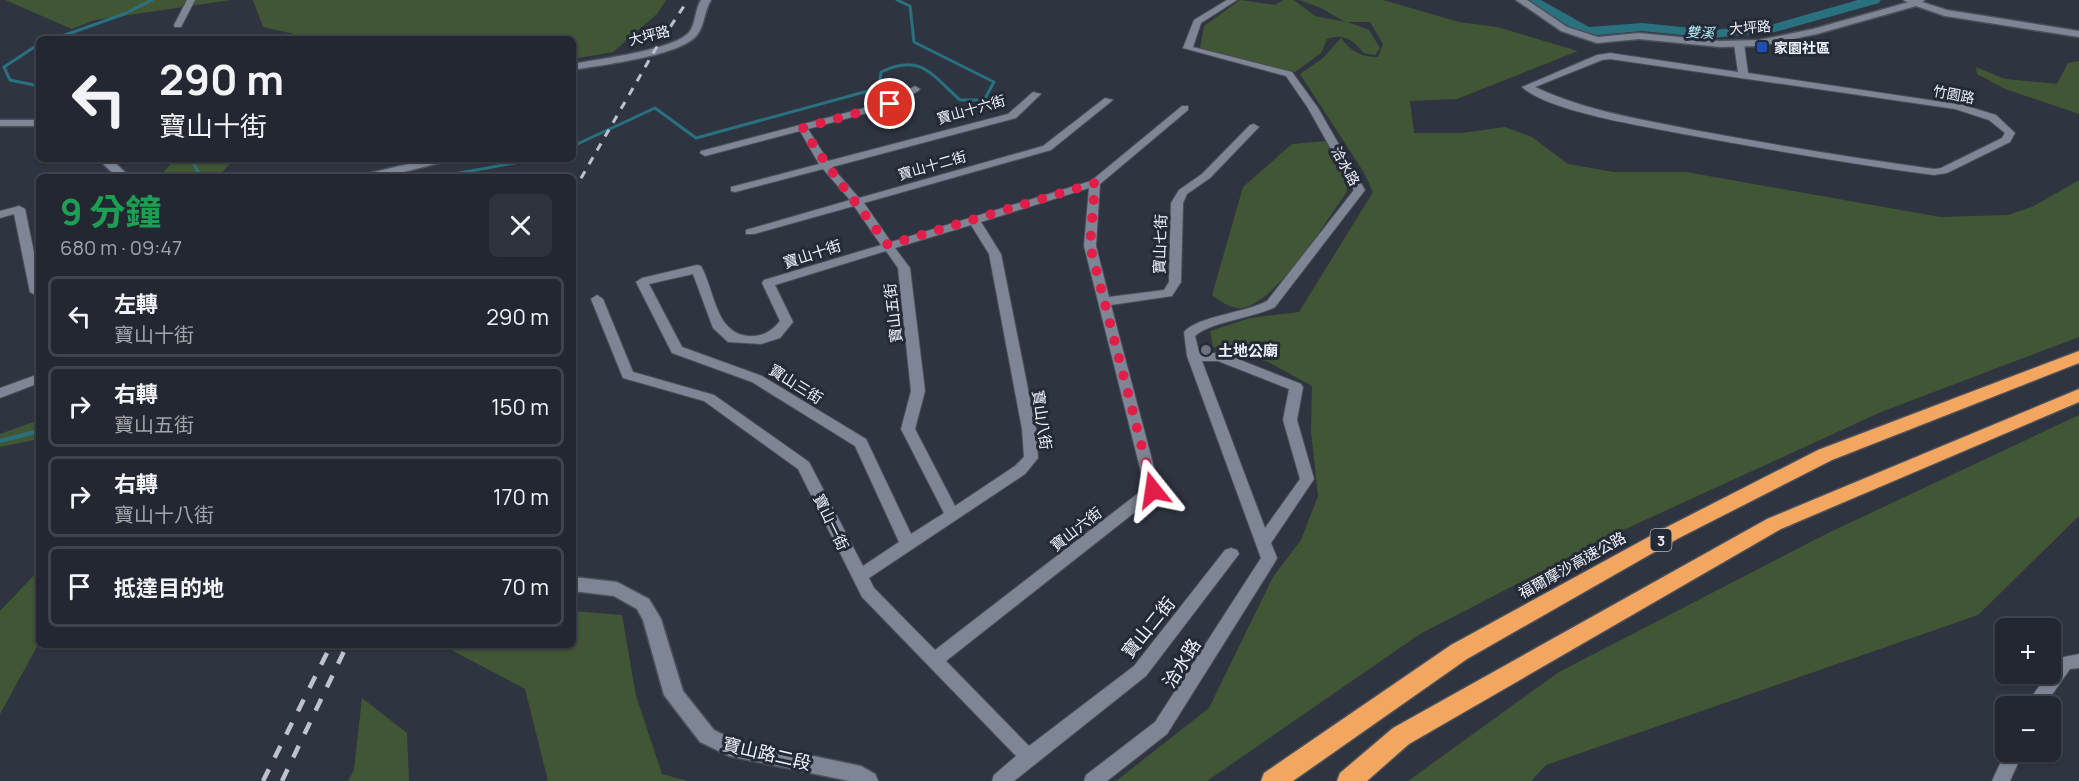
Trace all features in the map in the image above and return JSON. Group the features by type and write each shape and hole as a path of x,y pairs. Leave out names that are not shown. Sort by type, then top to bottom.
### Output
{"highway":[{"name":"福爾摩沙高速公路","path":"1273,781 1459,652 1672,533 1825,455 2079,357"},
{"path":"1349,781 1401,736 1774,524 2079,395"}],"street":[{"path":"178,25 191,0"},
{"name":"大坪路","path":"576,66 642,54 686,41 695,32 699,12 706,0"},
{"name":"洽水路","path":"1093,781 1161,728 1269,558 1194,356 1190,332 1204,325 1258,312 1271,304 1360,190 1313,108 1289,74 1188,48 1197,22 1233,0"},
{"name":"大坪路","path":"1521,0 1564,29 1587,39 1603,40 1639,36 1739,45 1794,37 1915,1"},
{"path":"1915,1 1945,13 2079,34"},
{"path":"1739,45 1743,74"},
{"name":"竹園路","path":"1610,56 1743,74 1965,108 1988,116 2004,125 2010,134 2006,140 1943,171 1934,172 1753,144 1592,113 1555,101 1527,87 1600,57 1610,56"},
{"path":"705,153 890,104 915,89"},
{"name":"寶山十六街","path":"735,189 1012,116 1036,94"},
{"name":"寶山十二街","path":"750,232 1047,148 1108,100"},
{"path":"1095,183 1185,108"},
{"path":"0,123 36,123"},
{"name":"寶山五街","path":"803,128 824,164 857,202 904,268 918,391 908,429 952,515"},
{"name":"寶山七街","path":"1104,302 1168,293 1175,282 1177,202 1183,192 1206,176 1254,128"},
{"path":"107,162 121,174"},
{"path":"382,174 431,162"},
{"name":"寶山十街","path":"642,282 697,268 719,328 733,339 756,341 775,335 787,322 768,283 1095,183"},
{"name":"寶山六街","path":"934,660 1153,490 1090,246 1095,183"},
{"path":"0,215 19,209 36,292"},
{"name":"寶山八街","path":"858,577 1020,470 1031,458 1029,429 996,254 974,220"},
{"name":"寶山三街","path":"642,282 677,350 757,379 861,443 908,544"},
{"name":"寶山一街","path":"597,299 628,375 709,398 804,466 858,577 868,592 1028,757"},
{"path":"1194,356 1220,357 1296,387 1290,420 1307,479 1263,543"},
{"path":"0,393 36,379"},
{"name":"寶山二街","path":"1028,757 1140,671 1231,554"},
{"name":"寶山路二段","path":"576,584 618,590 643,604 652,619 674,695 708,736 729,747 843,770 861,775 868,781"},
{"path":"2041,696 2065,663 2079,662"},
{"path":"1001,781 1028,757"},
{"path":"2001,781 2010,762"}],"green space":[{"path":"5,0 231,0 95,20 72,29"},
{"path":"253,0 666,0 657,14 613,52 576,58 576,36 303,36 263,27"},
{"path":"1240,0 1275,5 1283,0 1294,0 1315,16 1345,22 1321,8 1299,0 1383,0 1459,22 1497,27 1578,51 1457,99 1410,101 1414,133 1462,133 1505,127 1532,137 1568,164 1614,172 1686,172 1940,217 2008,215 2032,207 2079,180 2079,337 1881,412 1608,537 1420,634 1207,781 1116,781 1209,708 1273,577 1301,540 1318,496 1311,431 1312,386 1268,362 1213,347 1210,331 1250,318 1299,312 1373,192 1363,171 1300,74 1323,58 1341,38 1357,53 1378,57 1383,44 1370,22 1348,22 1369,30 1380,48 1375,55 1364,53 1348,39 1343,37 1333,37 1327,39 1321,53 1295,72 1200,48 1204,26"},
{"path":"2079,61 2079,114 2005,89 1977,74 1976,67 2005,79 2057,84 2068,63"},
{"path":"1327,141 1348,186 1346,193 1299,260 1269,293 1241,308 1218,300 1212,295 1243,187 1292,144"},
{"path":"172,162 231,162 221,174 162,174"},
{"path":"2079,415 2079,516 1978,615 1546,765 1531,781 1408,781 1559,672 1828,533"},
{"path":"36,421 36,440 0,447 0,434"},
{"path":"36,573 36,648 0,714 0,611"},
{"path":"576,611 622,615 636,696 662,774 688,781 548,781 525,689 448,648 576,648"},
{"path":"362,698 407,733 409,781 348,781 354,770"}],"waterway":[{"path":"62,36 124,14 152,0"},
{"path":"576,145 655,108 696,138 879,88 881,72 906,65 925,69 960,100 984,100 994,82 914,42 910,6 897,0"},
{"name":"雙溪","path":"1531,0 1586,32 1642,27 1712,34 1775,28 1874,0"},
{"path":"36,46 4,67 10,80 36,85"},
{"path":"193,162 199,174"},
{"path":"454,174 520,162"},
{"path":"0,441 36,432"}],"railway":[{"path":"576,187 655,50 688,0"},
{"path":"263,781 330,648"},
{"path":"282,781 346,648"}],"place":[{"name":"家園社區","path":"1762,47"},
{"name":"土地公廟","path":"1206,350"}],"route":[{"path":"890,104 803,128 824,164 857,202 888,245 1095,183 1090,246 1153,490"}]}
